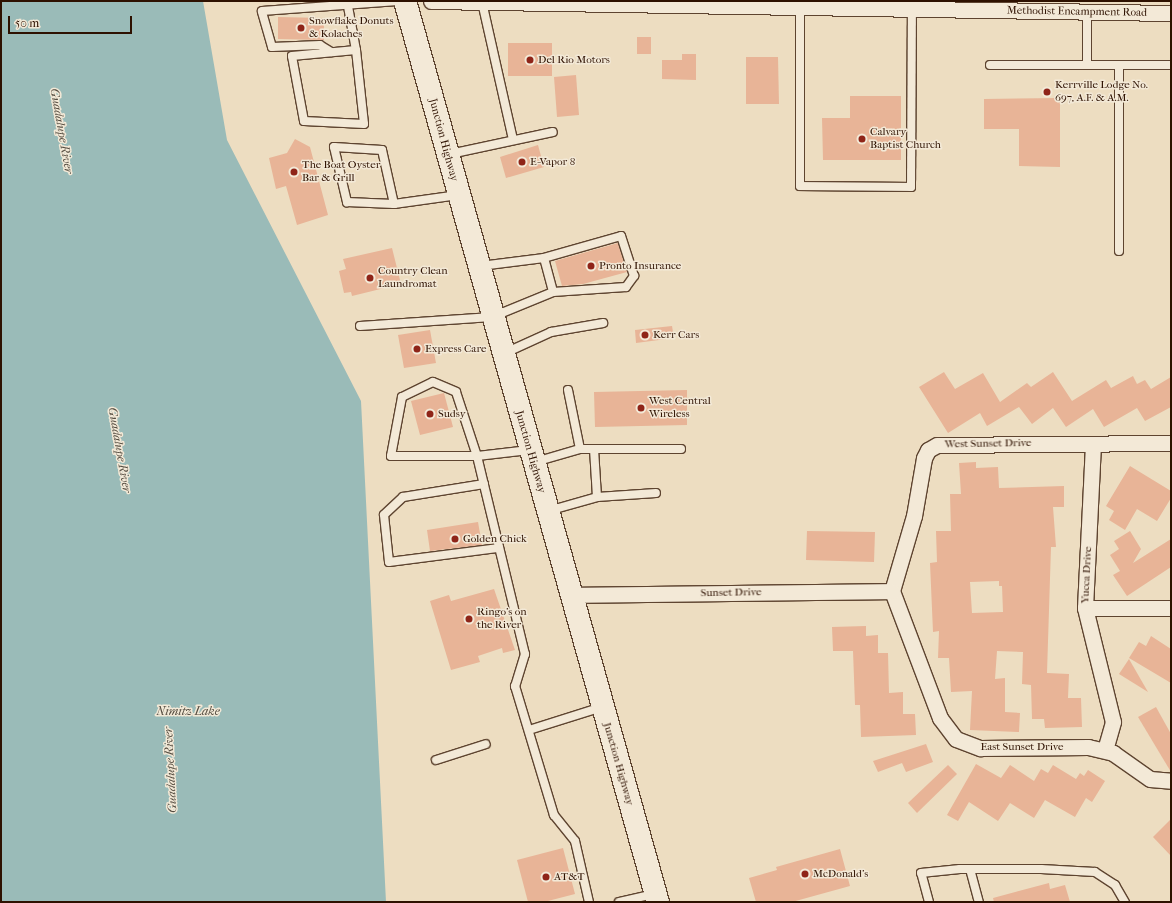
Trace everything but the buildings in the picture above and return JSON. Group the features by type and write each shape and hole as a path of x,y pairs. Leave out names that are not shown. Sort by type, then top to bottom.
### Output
{"main road":[{"name":"Junction Highway","path":"405,1 502,354 657,898"}],"street":[{"name":"Methodist Encampment Road","path":"430,1 769,4 800,8 919,7 1171,13"},
{"name":"West Sunset Drive","path":"892,591 914,516 924,458 928,450 951,443 1171,443"},
{"name":"Yucca Drive","path":"1093,444 1085,608 1113,722 1105,750"},
{"name":"Sunset Drive","path":"570,595 892,591"},
{"name":"East Sunset Drive","path":"892,591 940,718 956,739 980,748 1088,747 1105,750 1140,775 1171,781"},
{"path":"1085,608 1171,608"}],"lane":[{"path":"331,52 320,46 272,47 262,11 347,3 398,1"},
{"path":"482,2 513,140"},
{"path":"347,3 356,50 364,124 304,121 292,56 356,50"},
{"path":"800,8 800,186 911,187 919,7"},
{"path":"1087,12 1087,65"},
{"path":"990,65 1171,65"},
{"path":"1119,65 1119,251"},
{"path":"447,155 553,132"},
{"path":"394,204 382,150 334,147 347,202 394,204 458,195"},
{"path":"360,326 492,317 553,292 626,288 634,276 621,236 544,258 478,266"},
{"path":"544,258 553,292"},
{"path":"502,354 551,332 603,323"},
{"path":"589,902 575,841 554,815 515,686 525,654 477,456 456,392 434,382 402,397 392,456 477,456 531,456 580,449 681,449"},
{"path":"568,390 580,449"},
{"path":"594,449 598,497"},
{"path":"484,484 403,497 384,515 389,562 499,548"},
{"path":"547,512 598,497 656,493"},
{"path":"529,730 602,707"},
{"path":"436,760 486,744"},
{"path":"929,902 921,873 970,869 1095,872 1115,885 1125,902"},
{"path":"970,869 980,902"},
{"path":"619,902 657,898"}],"water":[{"name":"Nimitz Lake","path":"1,1 203,1 227,140 361,401 386,902 1,902"}],"place":[{"name":"Snowflake Donuts & Kolaches","path":"301,28"},
{"name":"Del Rio Motors","path":"530,60"},
{"name":"Kerrville Lodge No. 697, A.F. & A.M.","path":"1047,92"},
{"name":"Calvary Baptist Church","path":"862,139"},
{"name":"E-Vapor 8","path":"522,162"},
{"name":"The Boat Oyster Bar & Grill","path":"294,172"},
{"name":"Pronto Insurance","path":"591,266"},
{"name":"Country Clean Laundromat","path":"370,278"},
{"name":"Kerr Cars","path":"645,335"},
{"name":"Express Care","path":"417,349"},
{"name":"West Central Wireless","path":"641,408"},
{"name":"Sudsy","path":"430,414"},
{"name":"Golden Chick","path":"455,539"},
{"name":"Ringo's on the River","path":"469,619"},
{"name":"McDonald's","path":"805,874"},
{"name":"AT&T","path":"546,877"}],"water label":[{"name":"Guadalupe River","path":"61,131"},
{"name":"Guadalupe River","path":"119,450"},
{"name":"Guadalupe River","path":"171,770"}]}
